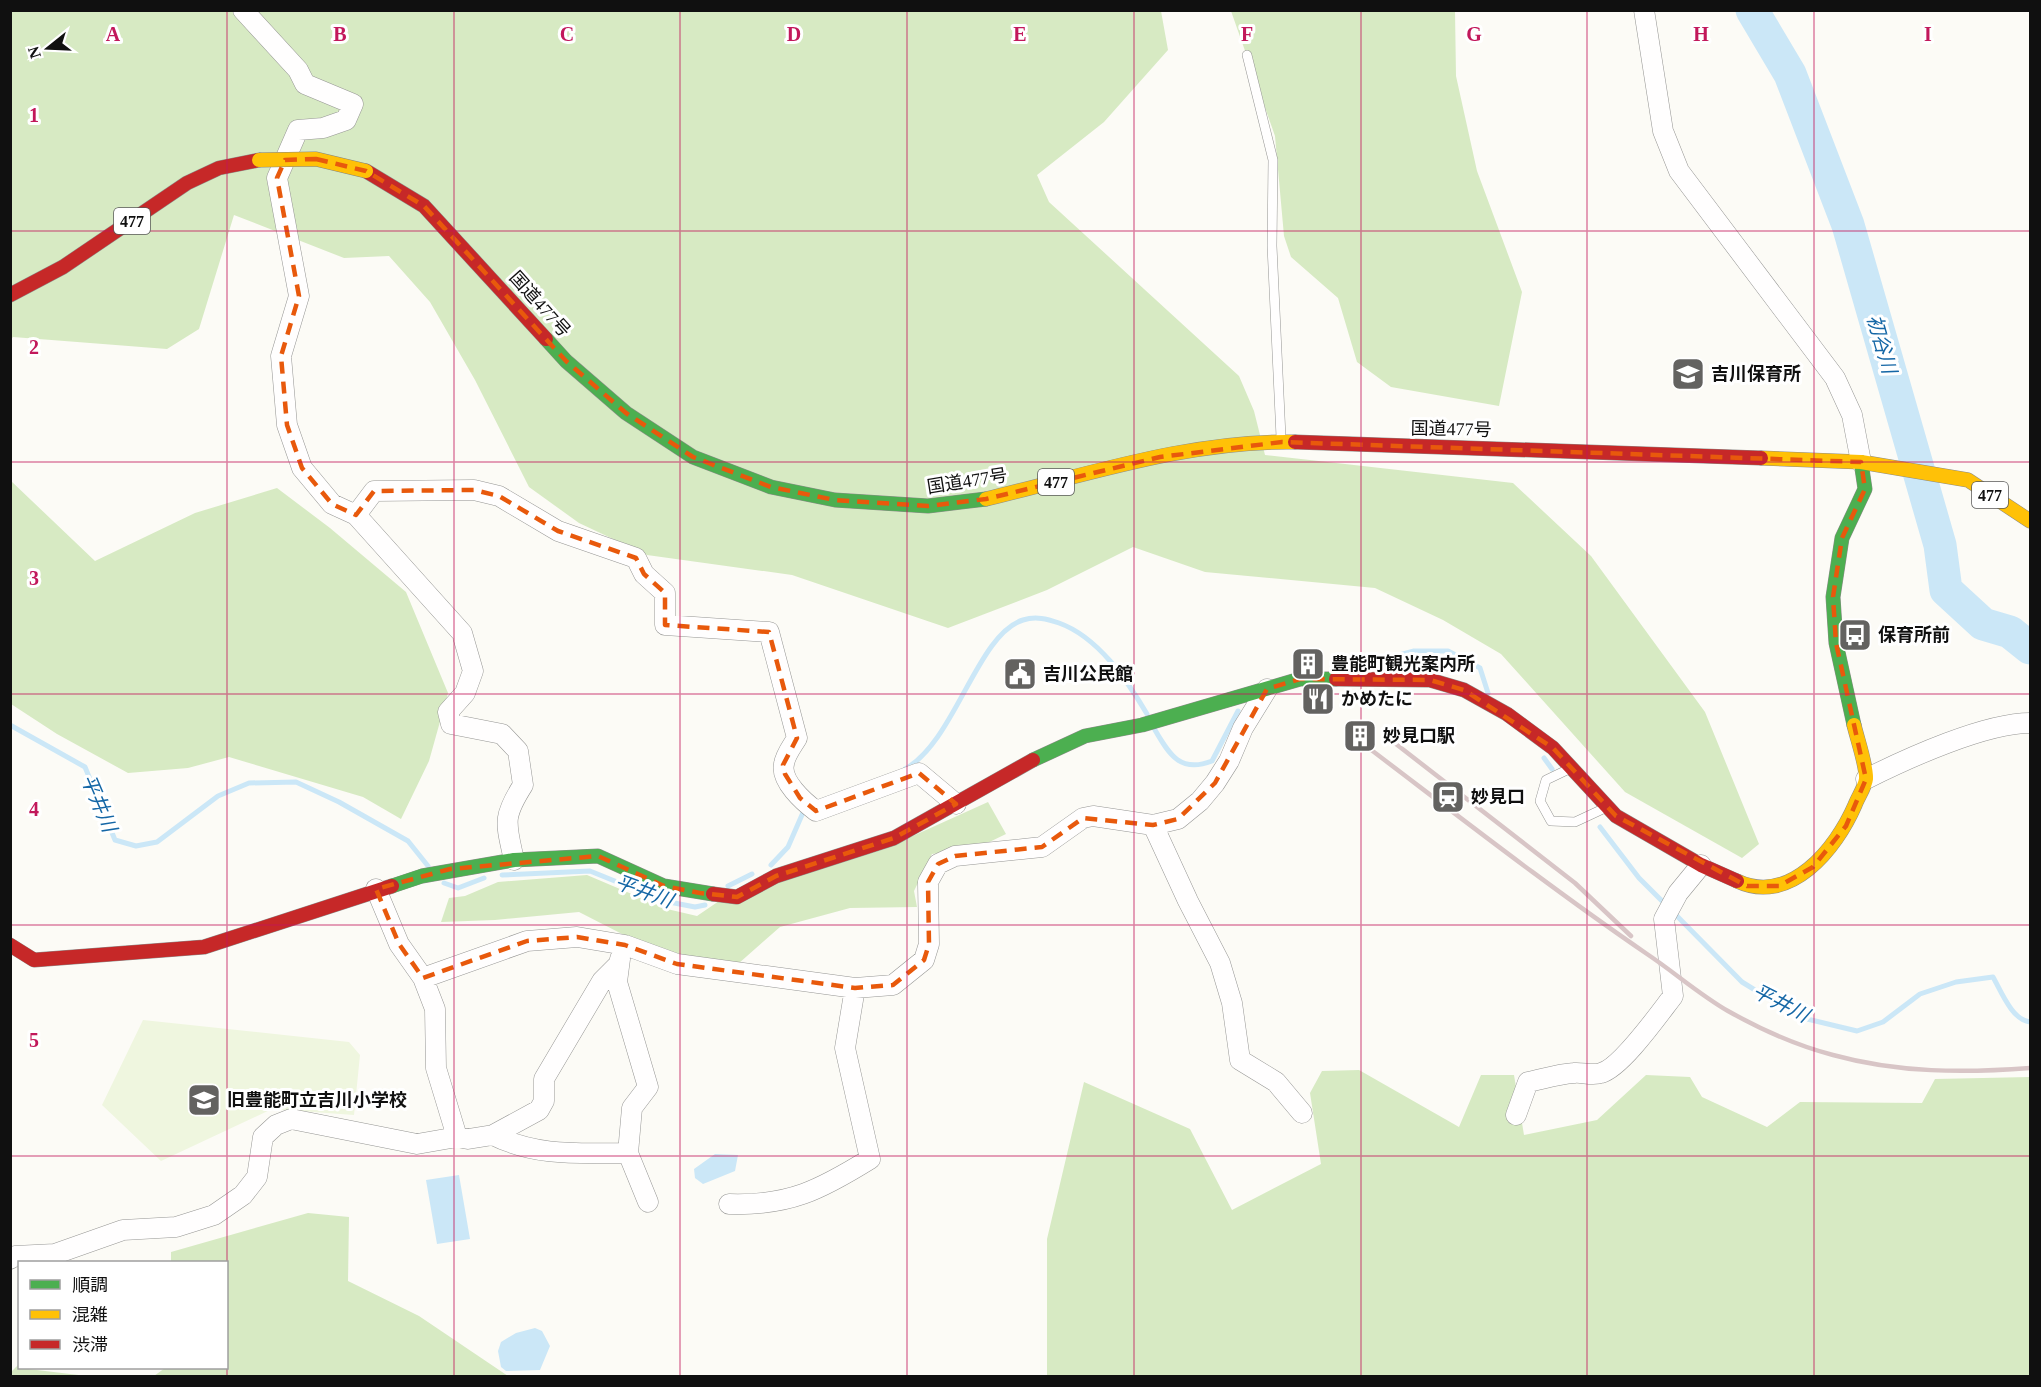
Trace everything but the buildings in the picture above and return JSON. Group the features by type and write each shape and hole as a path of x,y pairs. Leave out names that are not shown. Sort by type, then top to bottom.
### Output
{"main road":[{"name":"国道477号","path":"10,295 90,251 185,184 216,169 259,160 316,159 366,171 424,206 566,362 626,413 693,457 771,487 835,500 928,506 986,499 1160,457 1221,446 1282,442 1560,449 1861,462 1968,480 2031,521"},
{"path":"10,945 34,960 204,947 376,889 422,876 450,869 514,860 598,856 664,885 700,893 737,897 776,876 894,838 1035,759 1085,736 1142,725 1300,679 1430,680 1464,690 1507,714 1553,748 1616,816 1701,865 1747,886 1779,886 1814,867 1846,826 1866,779 1838,652 1833,597 1842,538 1865,489 1861,462"}],"street":[{"path":"243,10 298,70 305,84 353,104 346,120 323,128 298,130 277,178 299,296 281,356 286,425 302,468 332,504 356,514 462,633 473,671 465,693 447,712 451,724 502,734 518,751 523,785 508,808 506,823 514,860"},
{"path":"1644,10 1663,131 1679,171 1835,378 1852,415 1861,462"},
{"path":"356,514 374,491 474,490 499,496 558,531 636,558 644,574 665,593 665,625 769,632 797,738 783,765 785,774 800,798 816,811 919,773 956,804"},
{"path":"423,978 527,941 577,937 625,945 677,964 855,988 893,985 924,960 929,944 928,882 938,864 955,856 1042,847 1083,818 1094,816 1153,825 1178,819 1200,801 1229,761 1243,728 1267,689"},
{"path":"1866,779 1986,730 2010,723 2031,723"},
{"path":"1153,825 1220,963 1232,1003 1240,1060 1276,1082 1302,1113"},
{"path":"1516,1115 1528,1082 1573,1073 1600,1074 1616,1067 1651,1027 1673,996 1664,920 1678,893 1701,865"},
{"path":"376,889 399,944 423,978 435,1009 436,1068 457,1137"},
{"path":"625,945 617,966 617,982 648,1087 632,1108 628,1154 648,1202"},
{"path":"10,1259 15,1256 55,1254 123,1230 176,1227 214,1215 243,1195 257,1177 263,1137 276,1125 291,1119 417,1144 457,1137 468,1139 492,1135 539,1110 544,1101 544,1079 548,1070 602,981 617,966"},
{"path":"729,1204 751,1204 799,1197 833,1182 870,1159 845,1048 855,988"},
{"path":"492,1135 511,1144 544,1153 628,1154"}],"lane":[{"path":"1247,55 1273,159 1272,246 1282,442"},
{"path":"1572,767 1546,780 1540,801 1551,821 1575,822 1608,807"}],"highlighted area":[{"path":"316,159 366,171 424,206 566,361 626,413 693,457 771,487 835,500 928,506 986,499 1160,457 1282,442 1861,462 1865,489 1842,538 1833,597 1836,643 1866,779 1846,826 1813,867 1779,886 1747,886 1616,816 1553,748 1464,690 1430,680 1300,679 1267,689 1215,783 1178,819 1153,825 1083,818 1042,847 955,856 938,864 928,882 929,944 924,960 893,985 855,988 677,964 625,945 577,937 527,941 423,978 399,944 376,889 450,869 598,856 664,886 700,893 737,897 776,876 894,838 956,804 919,773 816,811 800,798 785,774 783,765 797,738 769,632 665,625 665,593 644,574 636,558 558,531 499,496 474,490 374,491 356,515 332,504 302,468 287,425 281,356 299,296 277,178 285,160"}],"green space":[{"path":"11,11 1161,11 1168,50 1104,122 1037,175 1049,202 1239,376 1254,411 1265,455 1513,483 1591,556 1705,712 1759,844 1742,858 1625,792 1501,654 1443,620 1375,588 1205,572 1133,547 1047,590 948,628 792,575 647,555 579,523 529,487 475,380 430,302 389,256 344,258 234,215 199,329 167,349 13,337 11,339"},
{"path":"1231,11 1455,11 1456,76 1477,171 1522,292 1499,406 1391,387 1357,362 1338,298 1291,257 1284,236 1275,136"},
{"path":"10,480 95,561 195,513 277,488 330,528 406,592 448,693 429,761 401,819 363,797 229,757 188,768 128,773 57,734 11,704"},
{"path":"988,802 1006,834 977,848 932,854 914,891 917,907 850,908 780,927 738,964 693,959 622,934 579,912 495,920 441,922 449,898 465,896 498,882 587,875 667,909 697,916 719,901 884,849"},
{"path":"143,1020 349,1042 360,1055 354,1115 272,1109 161,1161 102,1105"},
{"path":"1359,1070 1459,1127 1481,1075 1514,1075 1524,1135 1597,1120 1646,1075 1690,1077 1702,1097 1767,1127 1800,1102 1922,1103 1935,1079 2030,1077 2030,1376 1047,1376 1047,1239 1084,1082 1190,1129 1232,1210 1321,1164 1310,1093 1322,1071"},
{"path":"308,1213 349,1217 348,1281 419,1316 508,1376 154,1376 164,1369 228,1369 228,1261 171,1261 171,1252"},
{"path":"18,1365 18,1369 87,1376 11,1376 11,1372"}],"water":[{"path":"715,1154 738,1155 735,1171 703,1184 695,1178 694,1169"},
{"path":"459,1175 470,1239 437,1244 426,1180"},
{"path":"535,1328 542,1331 550,1346 540,1370 506,1371 501,1367 498,1351 501,1342 516,1333"}],"waterway":[{"name":"初谷川","path":"1752,10 1790,74 1848,225 1940,545 1946,590 1983,624 2010,632 2030,648"},
{"name":"平井川","path":"905,769 923,755 938,736 992,645 1007,629 1023,620 1041,618 1059,623 1086,638 1121,674 1147,714"},
{"name":"平井川","path":"1370,663 1414,651 1448,651 1480,668 1488,693"},
{"name":"平井川","path":"1155,730 1166,748 1178,760 1192,765 1201,764 1212,761 1238,711"},
{"name":"平井川","path":"10,725 85,767 115,840 136,846 157,842 218,796 249,783 296,782 339,802 408,841 428,866"},
{"name":"平井川","path":"1544,758 1552,769"},
{"name":"平井川","path":"771,865 788,847 805,808"},
{"name":"平井川","path":"1600,827 1639,878 1667,906"},
{"name":"平井川","path":"502,875 590,871 664,901 695,907 705,905"},
{"name":"平井川","path":"728,886 752,874"},
{"name":"平井川","path":"444,883 458,888 484,878"},
{"name":"平井川","path":"1673,912 1742,982 1799,1017 1857,1031 1883,1022 1920,994 1956,982 1993,977 2012,1011 2030,1022"}],"railway":[{"path":"1387,737 1575,883 1631,936"},
{"path":"1370,749 1576,904 1707,998 1753,1024 1820,1051 1882,1065 1956,1071 2030,1068"}],"traffic: fast":[{"path":"546,339 566,361 626,413 693,457 771,487 835,500 928,506 986,499"},
{"path":"1854,725 1836,643 1833,597 1842,538 1865,489 1861,462"},
{"path":"1033,760 1085,736 1142,725 1300,679 1336,679"},
{"path":"392,886 422,876 514,860 598,856 664,886 713,894"}],"traffic: slow":[{"path":"259,160 316,159 366,171"},
{"path":"986,499 1178,453 1256,443 1295,442"},
{"path":"1761,458 1861,462 1968,480 2030,521"},
{"path":"1737,881 1757,887 1775,886 1793,880 1809,869 1836,839 1847,822 1866,779 1854,725"}],"traffic: jam":[{"path":"10,295 63,267 187,183 219,168 259,160"},
{"path":"366,171 424,206 546,339"},
{"path":"1295,442 1761,458"},
{"path":"1336,679 1430,680 1464,690 1507,714 1553,748 1616,816 1701,865 1737,881"},
{"path":"713,894 737,897 776,876 894,838 1033,760"},
{"path":"10,945 34,960 204,947 392,886"}],"place":[{"name":"吉川保育所","path":"1688,374"},
{"name":"保育所前","path":"1855,635"},
{"name":"豊能町観光案内所","path":"1308,664"},
{"name":"吉川公民館","path":"1020,674"},
{"name":"かめたに","path":"1318,699"},
{"name":"妙見口駅","path":"1360,736"},
{"name":"妙見口","path":"1448,797"},
{"name":"旧豊能町立吉川小学校","path":"204,1100"}]}
